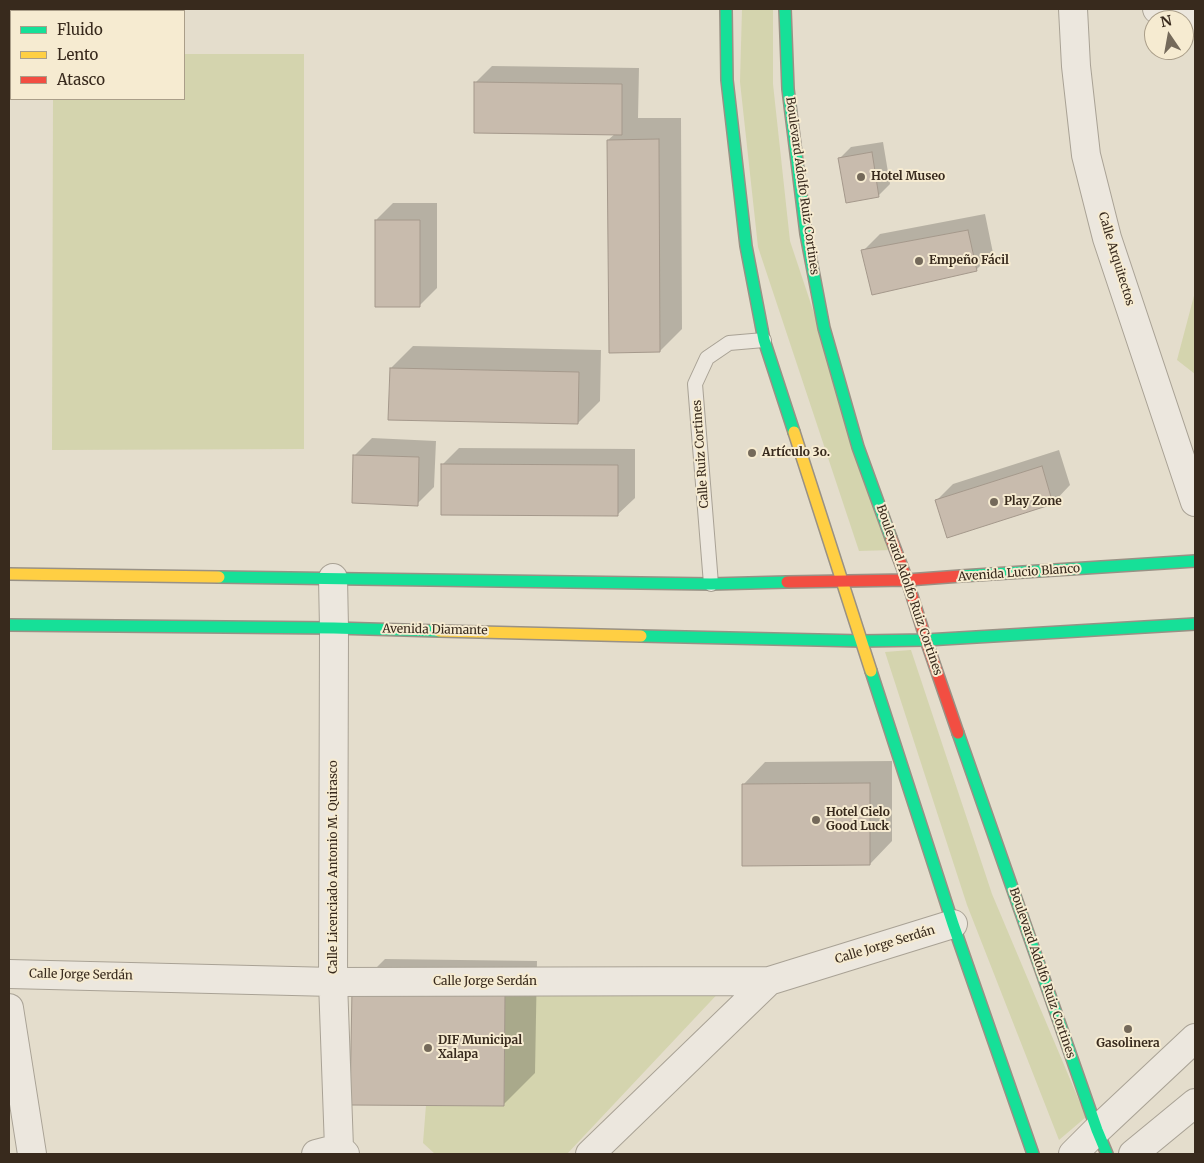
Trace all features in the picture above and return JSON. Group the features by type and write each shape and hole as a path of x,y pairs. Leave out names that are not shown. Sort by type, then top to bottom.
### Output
{"main road":[{"path":"726,9 727,80 745,236 764,340 954,924 1033,1154"},
{"name":"Boulevard Adolfo Ruiz Cortines","path":"785,9 788,89 806,234 824,328 858,447 907,580 926,640 1102,1142"},
{"name":"Avenida Lucio Blanco","path":"843,581 907,580 1195,561"},
{"path":"9,574 711,584 843,581"},
{"path":"862,641 926,640 1195,624"},
{"name":"Avenida Diamante","path":"9,625 334,628 862,641"}],"street":[{"name":"Calle Arquitectos","path":"1074,9 1076,66 1086,155 1107,238 1195,502"},
{"path":"1157,9 1195,22"},
{"name":"Calle Licenciado Antonio M. Quirasco","path":"333,578 334,1152"},
{"name":"Calle Jorge Serdán","path":"9,974 333,982 769,982 954,924"},
{"path":"590,1154 769,982"},
{"path":"9,1008 32,1154"},
{"path":"1073,1154 1102,1142 1195,1038"},
{"path":"1133,1154 1195,1103"}],"lane":[{"name":"Calle Ruiz Cortines","path":"711,584 696,384 707,358 729,344 764,340"}],"green space":[{"path":"742,9 773,9 773,84 790,241 893,550 859,551 758,247 740,82"},
{"path":"185,54 304,54 304,449 52,450 53,100 185,100"},
{"path":"1195,292 1195,374 1177,360"},
{"path":"911,650 992,894 1086,1117 1059,1140 967,905 885,652"},
{"path":"725,986 567,1154 435,1154 423,1143 426,1105 504,1106 505,992"}],"building":[{"path":"474,82 622,84 622,135 474,133"},
{"path":"659,139 660,352 609,353 607,140"},
{"path":"872,152 879,197 846,203 838,158"},
{"path":"375,220 420,220 420,307 375,307"},
{"name":"Empeño Fácil","path":"968,230 977,271 872,295 861,250"},
{"path":"390,368 579,372 578,424 388,420"},
{"path":"353,455 419,457 418,506 352,503"},
{"path":"441,464 618,465 618,516 441,515"},
{"name":"Play Zone","path":"1042,466 1053,504 947,538 935,500"},
{"path":"870,783 870,865 742,866 742,784"},
{"name":"DIF Municipal Xalapa","path":"352,990 505,992 504,1106 350,1105"}],"traffic: fast":[{"path":"726,9 727,80 746,246 764,340 794,432"},
{"path":"785,9 788,89 806,234 824,328 858,447 891,538"},
{"path":"961,576 1195,561"},
{"path":"219,577 711,584 787,582"},
{"path":"641,636 862,641 926,640 1195,624"},
{"path":"9,625 334,628 439,631"},
{"path":"871,671 953,924 1033,1154"},
{"path":"958,733 1107,1154"}],"traffic: slow":[{"path":"794,432 871,671"},
{"path":"9,574 219,577"},
{"path":"439,631 641,636"}],"traffic: jam":[{"path":"891,538 958,733"},
{"path":"787,582 907,580 961,576"}],"place":[{"name":"Hotel Museo","path":"861,177"},
{"name":"Empeño Fácil","path":"919,261"},
{"name":"Artículo 3o.","path":"752,453"},
{"name":"Play Zone","path":"994,502"},
{"name":"Hotel Cielo Good Luck","path":"816,820"},
{"name":"Gasolinera","path":"1128,1029"},
{"name":"DIF Municipal Xalapa","path":"428,1048"}]}
